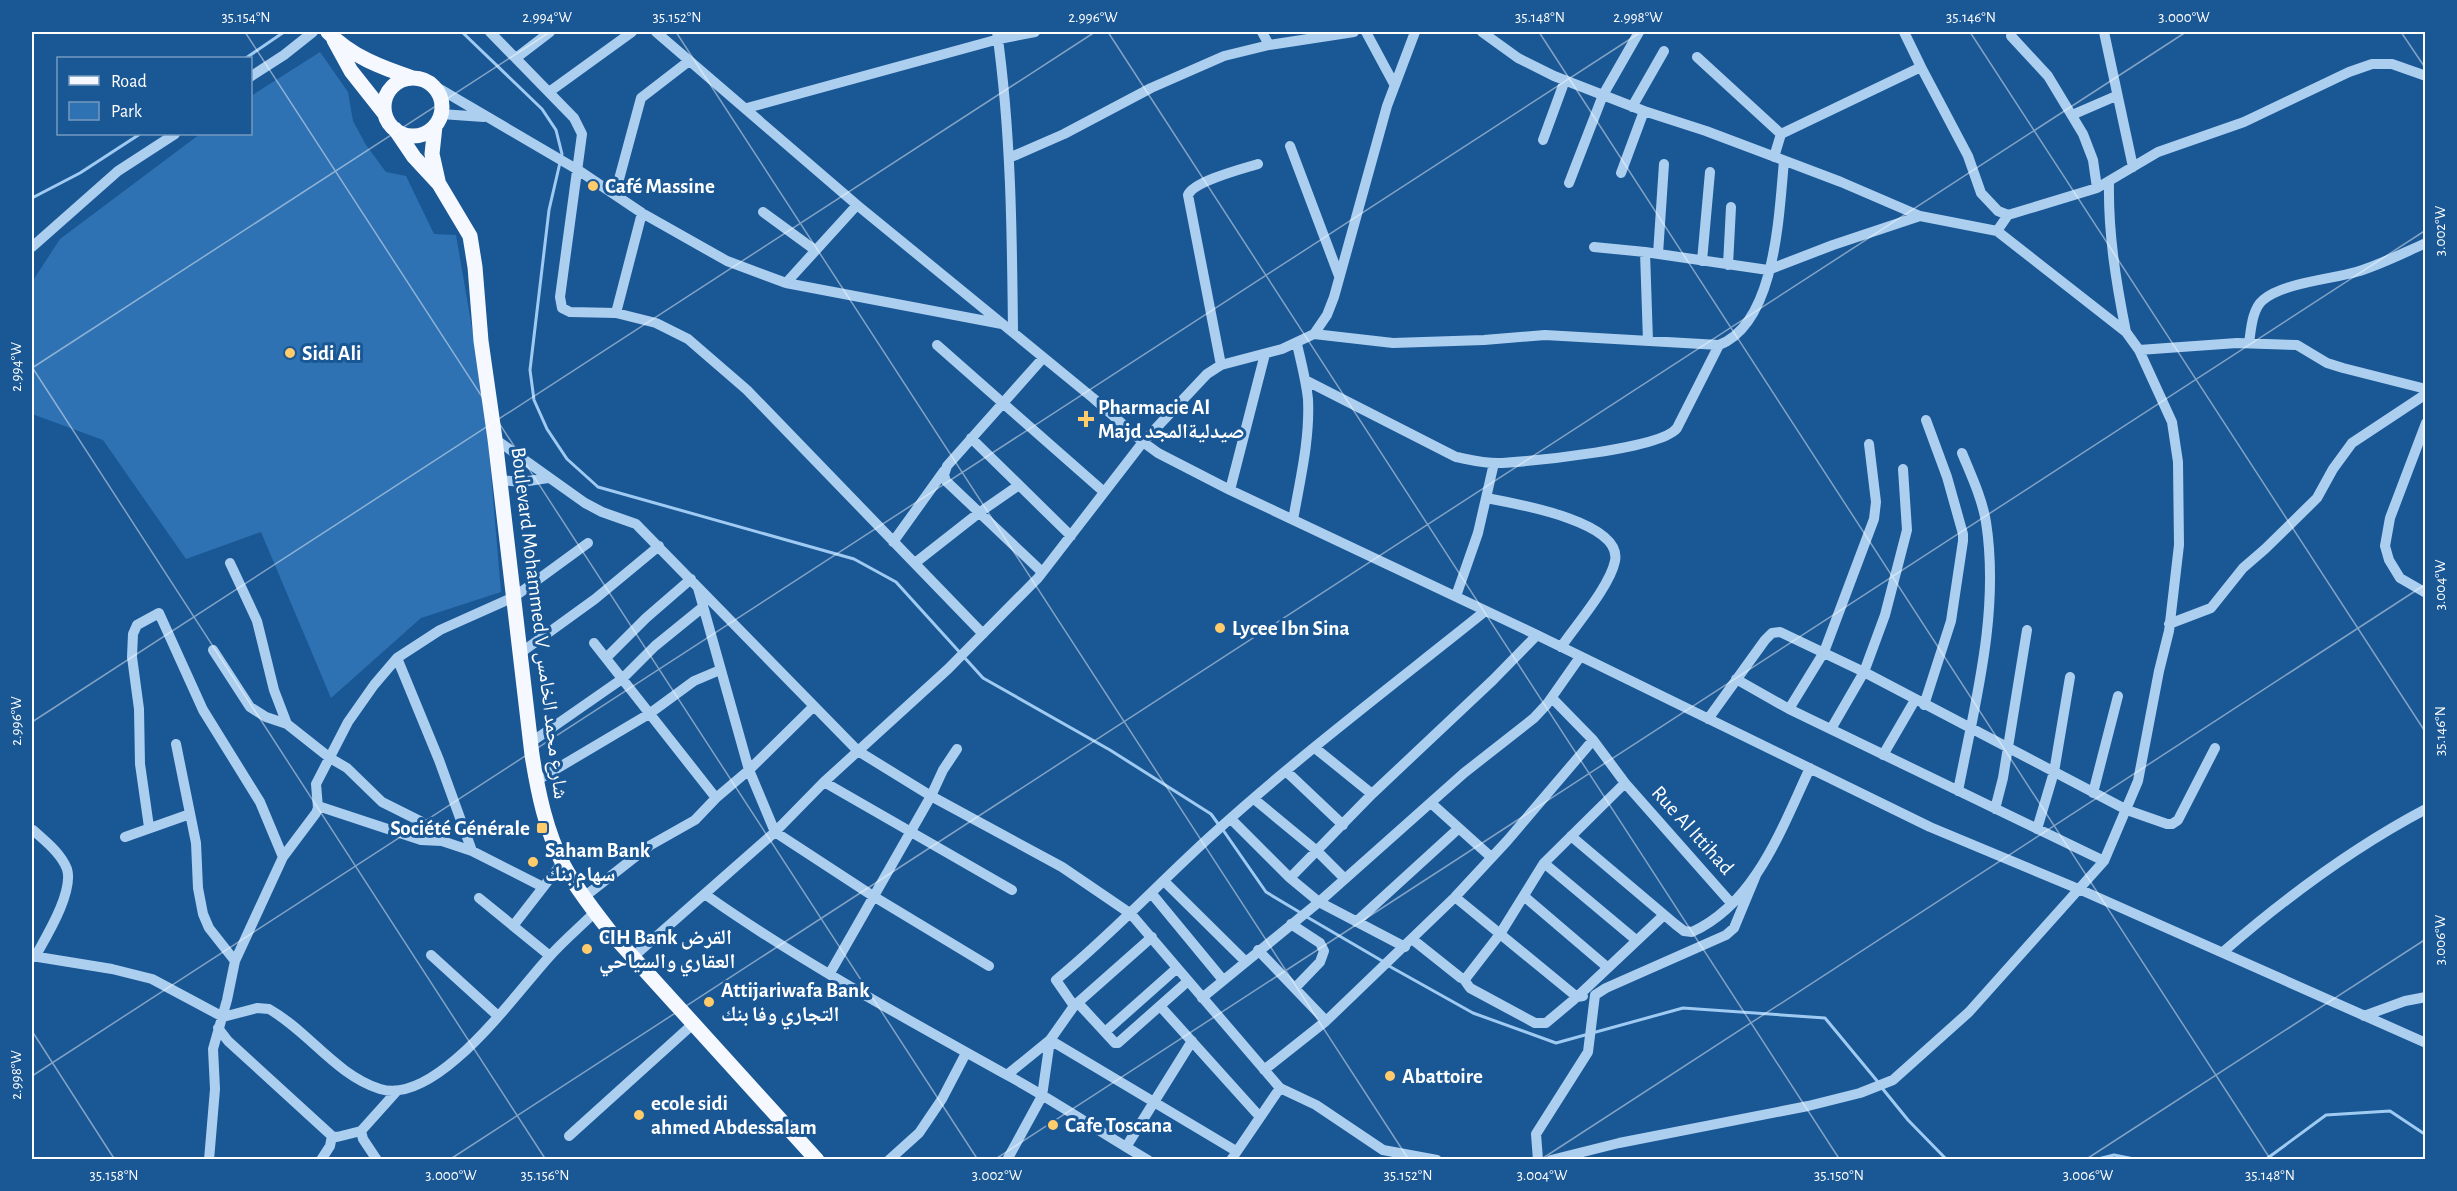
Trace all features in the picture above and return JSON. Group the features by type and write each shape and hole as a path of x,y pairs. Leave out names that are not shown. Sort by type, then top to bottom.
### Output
{"main road":[{"path":"330,34 367,60 421,80 440,96 438,120 423,134 416,136 408,136 395,129 351,70 330,34"},
{"path":"385,114 384,105 390,89 397,83 421,80"},
{"name":"Boulevard Mohammed V شارع محمد الخامس","path":"438,120 432,154 439,184"},
{"name":"Boulevard Mohammed V شارع محمد الخامس","path":"395,129 414,157 439,184 470,236 530,742 536,782 544,813 562,863 595,912 633,957 817,1160"}],"street":[{"path":"252,76 284,55 313,32"},
{"path":"490,32 549,92 580,128 582,134 560,297 561,306 570,312 616,313 666,326 688,339 747,390 983,634"},
{"path":"516,58 550,32"},
{"path":"549,92 632,32"},
{"path":"656,32 857,205 1093,398 1143,442 1230,490 1456,596 1484,612 1537,635 1930,827 2223,952 2426,1043"},
{"path":"747,108 998,35 1035,32"},
{"path":"1262,32 1269,45"},
{"path":"1009,158 1064,134 1151,88 1238,51 1354,32"},
{"path":"1366,32 1394,84"},
{"path":"633,957 775,832 824,782 983,634 1042,572 1143,442 1207,374 1221,365 1297,344 1314,334 1326,315 1394,84 1415,32"},
{"path":"1482,32 1518,58 1632,107 1706,130 1841,182 1920,216 1997,231 2126,332 2139,350 2172,422 2180,493 2179,545 2169,624 2138,781 2127,810 2104,861 1969,1012 1893,1080 1860,1093 1808,1106 1619,1143 1595,1154 1551,1160"},
{"path":"1569,183 1603,95 1639,32"},
{"path":"1904,32 1968,156 1981,193 1998,211 2008,215"},
{"path":"2104,32 2133,167"},
{"path":"998,35 1007,112 1013,332"},
{"path":"2011,36 2048,76 2072,115 2090,149 2097,188"},
{"path":"1632,107 1664,51"},
{"path":"1697,57 1781,134"},
{"path":"615,194 641,98 689,61"},
{"path":"1997,231 2008,215 2097,188 2172,145 2244,122 2349,72 2372,64 2392,64 2426,76"},
{"path":"1781,134 1921,67"},
{"path":"421,80 493,119 576,169 642,213 727,261 786,284 1002,324"},
{"path":"1543,140 1565,80"},
{"path":"2072,115 2116,96"},
{"path":"1621,173 1644,111"},
{"path":"438,120 467,115 493,119"},
{"path":"1314,334 1393,343 1545,335 1719,345 1732,339 1751,318 1762,298 1778,218 1781,134"},
{"path":"32,247 118,171 173,135"},
{"path":"1290,146 1339,276"},
{"path":"1221,365 1188,195 1191,189 1202,183 1258,164"},
{"path":"1658,254 1664,164"},
{"path":"1702,261 1710,172"},
{"path":"2109,182 2109,217 2115,279 2126,332"},
{"path":"786,284 814,250 857,205"},
{"path":"1728,265 1731,207"},
{"path":"616,313 642,213"},
{"path":"762,213 814,250"},
{"path":"1594,247 1768,270 1920,216"},
{"path":"2248,343 2256,310 2269,295 2296,285 2357,272 2426,243"},
{"path":"1645,252 1648,341"},
{"path":"2139,350 2248,343 2297,345 2327,363 2426,388"},
{"path":"1293,520 1306,449 1308,401 1297,344"},
{"path":"937,345 1104,492"},
{"path":"1305,380 1348,404 1456,457 1494,463 1625,448 1668,436 1677,428 1719,345"},
{"path":"1230,490 1265,354"},
{"path":"893,542 944,471 1043,358"},
{"path":"2169,624 2211,608 2243,567 2265,549 2317,498 2333,469 2352,443 2426,394"},
{"path":"1883,755 1920,702 1951,621 1963,542 1963,534 1947,477 1926,420"},
{"path":"2426,423 2390,518 2385,546 2389,560 2400,579 2426,593"},
{"path":"971,438 1071,536"},
{"path":"495,439 593,507 636,524 858,751 931,796 1062,867 1131,914 1280,1088 1316,1105 1380,1155 1437,1160"},
{"path":"1789,709 1824,652 1874,519 1876,502 1869,444"},
{"path":"1958,791 1984,658 1991,584 1986,521 1962,453"},
{"path":"1456,596 1478,533 1494,463"},
{"path":"1831,729 1864,672 1886,615 1907,530 1903,469"},
{"path":"944,471 946,481 1042,572"},
{"path":"500,480 522,482 549,478"},
{"path":"915,563 980,512 1019,485"},
{"path":"1486,498 1538,508 1567,517 1604,538 1615,553 1615,560 1607,581 1561,647"},
{"path":"209,1160 215,1089 213,1049 223,1017 235,961 283,857 311,820 318,806 316,784 357,708 397,658 440,630 514,597 588,543"},
{"path":"519,654 595,599 659,546"},
{"path":"231,563 257,621 274,690 287,724"},
{"path":"694,582 749,770 775,832 873,896 989,966"},
{"path":"606,657 646,618 694,582"},
{"path":"530,742 622,679 655,646 703,607"},
{"path":"1188,981 1118,1043 1115,1043 1076,1004 1056,980 1131,914 1213,834 1315,748 1484,612"},
{"path":"149,827 140,764 139,709 132,657 133,634 137,625 159,613 203,710 260,802 283,857"},
{"path":"1995,809 2009,749 2027,630"},
{"path":"1708,719 1736,678 1765,640 1774,632 1786,634 1864,672 2127,810 2172,824 2178,820 2215,747"},
{"path":"1290,878 1372,794 1485,688 1537,635"},
{"path":"594,643 716,798"},
{"path":"213,650 250,707 266,717 287,724 358,777 382,802 420,821 442,841"},
{"path":"1202,998 1317,903 1504,740 1534,718 1552,698 1580,657"},
{"path":"397,658 472,851"},
{"path":"536,782 649,714 694,681 720,670"},
{"path":"2037,829 2054,772 2070,677"},
{"path":"1736,678 1789,709 2104,861"},
{"path":"2093,793 2118,696"},
{"name":"Rue Al Ittihad","path":"1552,698 1593,740 1625,783 1731,903"},
{"path":"584,897 649,846 695,820 814,706"},
{"path":"1264,1070 1326,1021 1455,897 1507,841 1593,740"},
{"path":"176,744 196,843 198,888 203,914 209,928 235,961"},
{"path":"1315,748 1372,794"},
{"path":"830,973 931,796 943,770 957,749"},
{"path":"1455,897 1577,997 1595,995 1726,935 1734,928 1756,875 1775,842 1810,768"},
{"path":"1287,772 1343,825"},
{"path":"824,782 1012,890"},
{"path":"1463,978 1467,977 1500,934 1544,863 1625,783"},
{"path":"1254,800 1317,851 1345,879"},
{"path":"1431,802 1491,857"},
{"path":"318,806 421,840 442,841 472,851 543,887"},
{"path":"2223,952 2322,874 2426,810"},
{"path":"125,837 190,814"},
{"path":"1231,819 1317,903 1408,943 1463,978 1470,988 1535,1023 1550,1021 1664,915"},
{"path":"1356,922 1459,828"},
{"path":"33,830 54,850 65,865 68,877 53,925 33,957 112,969 152,979 223,1017 256,1008 270,1008 360,1079 379,1089 396,1092 422,1084 467,1049 550,956 595,912"},
{"path":"1571,836 1664,915 1684,931 1692,933 1710,923 1756,875"},
{"path":"513,926 562,863"},
{"path":"1544,863 1636,940"},
{"path":"1164,881 1245,961"},
{"path":"1152,894 1223,980"},
{"path":"705,895 753,928 1007,1075 1148,1160"},
{"path":"1525,897 1607,967"},
{"path":"479,898 550,956"},
{"path":"1295,921 1320,943 1324,951 1320,962 1295,988"},
{"path":"1007,1075 1050,1040 1076,1004 1152,937"},
{"path":"1258,950 1326,1021"},
{"path":"430,955 498,1016"},
{"path":"1105,1032 1176,969"},
{"path":"1538,1160 1536,1134 1588,1052 1595,995"},
{"path":"2364,1016 2426,996"},
{"path":"1160,1006 1260,1117"},
{"path":"569,1136 693,1024"},
{"path":"218,1028 332,1136 337,1137 362,1131 396,1092"},
{"path":"1006,1160 1042,1096 1050,1040"},
{"path":"1050,1040 1154,1102 1233,1155 1280,1088"},
{"path":"1126,1147 1192,1041"},
{"path":"889,1160 919,1133 942,1099 966,1053"},
{"path":"362,1131 363,1139 377,1160"},
{"path":"321,1160 330,1146 332,1136"}],"green space":[{"path":"320,52 348,92 353,121 366,145 386,172 406,176 434,234 456,235 485,404 501,592 421,618 331,698 261,532 186,559 103,440 32,414 32,282 60,239 199,135 252,135 252,95"}],"waterway":[{"path":"247,57 284,32"},
{"path":"462,32 542,109 556,130 562,154 549,210 530,370 534,400 547,429 567,459 598,487 854,559 896,582 983,678 1110,750 1211,814 1219,825"},
{"path":"32,198 80,173 138,135"},
{"path":"1223,830 1266,892 1301,913"},
{"path":"1307,917 1384,962"},
{"path":"1389,966 1473,1013 1556,1043 1683,1008 1825,1018 1878,1082"},
{"path":"1882,1088 1908,1120 1947,1160"},
{"path":"2265,1160 2326,1115 2390,1111 2426,1135"},
{"path":"2094,1160 2114,1155 2139,1160"}],"place":[{"name":"Café Massine","path":"593,186"},
{"name":"Sidi Ali","path":"290,353"},
{"name":"Pharmacie Al Majd صيدليةالمجد","path":"1086,419"},
{"name":"Lycee Ibn Sina","path":"1220,628"},
{"name":"Société Générale","path":"542,828"},
{"name":"Saham Bank سهام بنك","path":"533,862"},
{"name":"CIH Bank القرض العقاري والسياحي","path":"587,949"},
{"name":"Attijariwafa Bank التجاري وفا بنك","path":"709,1002"},
{"name":"Abattoire","path":"1390,1076"},
{"name":"ecole sidi ahmed Abdessalam","path":"639,1115"},
{"name":"Cafe Toscana","path":"1053,1125"}]}
